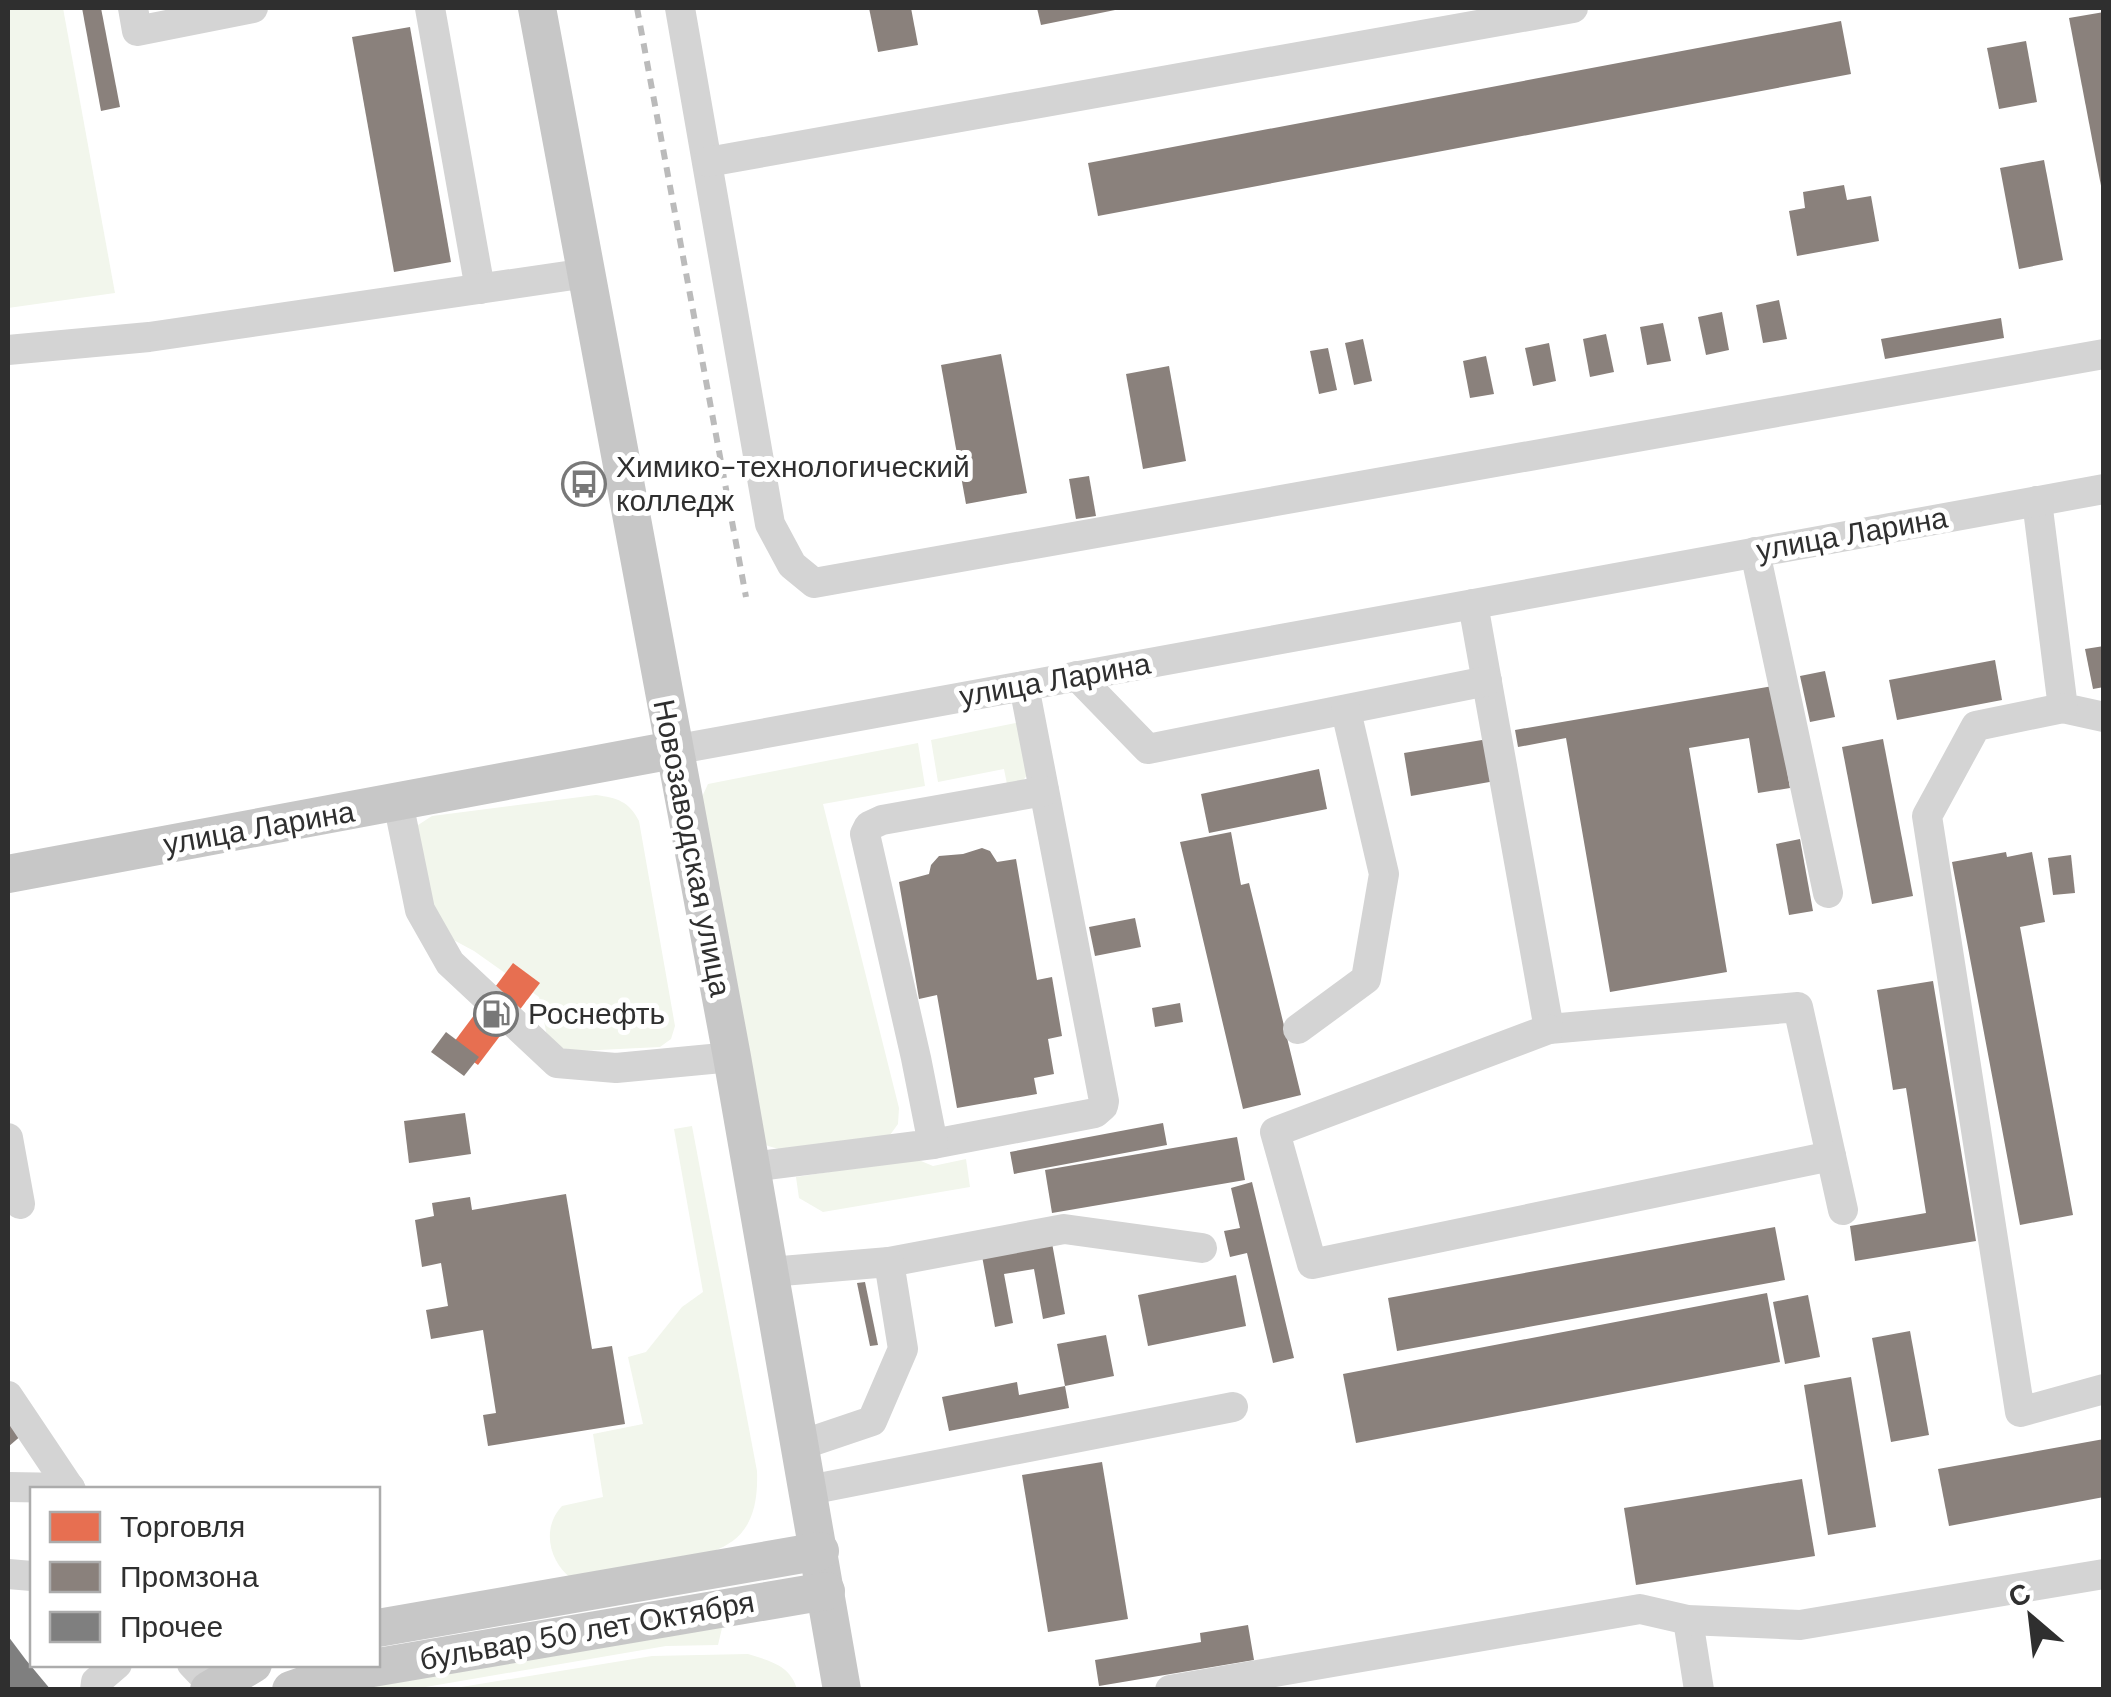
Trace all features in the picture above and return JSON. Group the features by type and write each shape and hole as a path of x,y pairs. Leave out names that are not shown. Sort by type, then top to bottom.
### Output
{"main road":[{"name":"Новозаводская улица","path":"537,8 752,1168 842,1690"},
{"name":"улица Ларина","path":"8,874 673,750"},
{"name":"бульвар 50 лет Октября","path":"380,1628 820,1551"},
{"path":"706,1572 726,1584 722,1602 710,1610"},
{"name":"бульвар 50 лет Октября","path":"380,1667 826,1591"},
{"path":"205,1680 244,1667"},
{"name":"бульвар 50 лет Октября","path":"291,1690 337,1674 378,1667"}],"street":[{"path":"133,8 137,31 253,8"},
{"path":"430,8 480,289"},
{"path":"680,8 770,524 792,565 814,584 2104,354"},
{"path":"708,162 1573,8"},
{"path":"8,350 149,337 587,273"},
{"name":"улица Ларина","path":"673,750 2104,489"},
{"path":"2038,501 2063,708"},
{"path":"1755,552 1828,893"},
{"path":"1474,604 1550,1029"},
{"path":"1078,676 1148,749 1488,681"},
{"path":"752,1168 933,1144 1095,1113 1103,1106 1024,686"},
{"path":"2104,717 2063,708 1976,726 1927,816 2020,1412 2104,1389"},
{"path":"1298,1030 1366,979 1384,874 1346,710"},
{"path":"933,1144 865,834 869,826 882,820 1044,790"},
{"path":"398,802 420,910 450,963 558,1063 616,1068 732,1058"},
{"path":"1831,1156 1312,1264 1275,1132 1550,1029 1798,1008 1844,1210"},
{"path":"8,1138 20,1204"},
{"path":"770,1272 889,1262 1064,1230 1202,1248"},
{"path":"801,1445 872,1420 903,1349 889,1262"},
{"path":"8,1396 69,1487"},
{"path":"809,1490 1233,1407"},
{"path":"1170,1690 1640,1608 1688,1620 1800,1625 2104,1574"},
{"path":"1688,1620 1700,1690"},
{"path":"95,1690 96,1682 114,1667"}],"shaded area":[{"path":"8,8 63,8 115,293 8,308"},
{"path":"1020,722 1027,775 1022,782 1008,789 1004,769 938,782 931,740"},
{"path":"918,743 925,786 823,804 899,1108 898,1124 890,1135 779,1149 768,1146 760,1139 701,799 708,784"},
{"path":"596,795 622,802 639,821 675,1026 671,1039 660,1047 578,1051 561,1048 547,1036 539,997 474,951 435,930 415,827 432,816"},
{"path":"692,1126 757,1471 751,1516 743,1531 717,1550 572,1579 558,1564 550,1544 555,1515 562,1506 603,1497 593,1434 643,1424 628,1357 646,1352 682,1307 703,1292 674,1129"},
{"path":"966,1159 970,1187 823,1212 799,1198 796,1177 908,1160 933,1166"},
{"path":"664,1627 722,1628 718,1645 666,1646 414,1689 332,1690"},
{"path":"748,1654 784,1669 797,1689 449,1689 652,1656"}],"building: Торговля":[{"path":"513,963 540,983 478,1065 451,1046"}],"building: Промзона":[{"path":"82,8 101,8 120,107 101,111"},
{"path":"869,8 911,8 918,45 878,52"},
{"path":"1037,8 1120,8 1120,9 1041,25"},
{"path":"2104,12 2104,191 2102,191 2069,18"},
{"path":"1841,21 1851,74 1098,216 1088,163"},
{"path":"410,27 451,262 394,272 352,37"},
{"path":"2026,41 2037,102 1999,109 1987,48"},
{"path":"2044,160 2063,260 2019,269 2000,168"},
{"path":"1844,185 1847,200 1871,196 1879,241 1797,256 1789,211 1805,208 1803,192"},
{"path":"1779,300 1787,339 1763,343 1756,305"},
{"path":"1722,312 1729,350 1706,355 1698,317"},
{"path":"2001,318 2004,338 1885,359 1881,339"},
{"path":"1663,323 1671,361 1647,365 1640,327"},
{"path":"1606,334 1614,372 1590,377 1583,339"},
{"path":"1363,339 1372,381 1354,385 1345,343"},
{"path":"1549,343 1556,381 1533,386 1525,348"},
{"path":"1328,348 1337,390 1319,394 1310,351"},
{"path":"1001,354 1027,493 966,504 941,365"},
{"path":"1486,356 1494,394 1470,398 1463,361"},
{"path":"1169,366 1186,461 1143,469 1126,374"},
{"path":"1089,476 1096,516 1076,519 1069,479"},
{"path":"2104,646 2104,687 2093,689 2085,649"},
{"path":"1995,660 2002,700 1897,720 1889,680"},
{"path":"1825,671 1835,717 1810,722 1800,676"},
{"path":"1773,686 1790,788 1758,793 1749,738 1689,748 1727,972 1610,992 1566,738 1518,747 1515,730"},
{"path":"1488,739 1495,781 1411,796 1404,753"},
{"path":"1883,739 1913,896 1872,904 1842,747"},
{"path":"1319,769 1327,809 1209,833 1201,794"},
{"path":"1231,832 1241,885 1249,883 1301,1095 1243,1109 1180,842"},
{"path":"1800,839 1813,911 1789,915 1776,844"},
{"path":"982,848 990,851 997,862 1016,859 1037,980 1052,977 1062,1036 1048,1039 1054,1074 1034,1078 1037,1094 957,1108 937,995 919,999 899,882 929,874 939,856"},
{"path":"2006,852 2007,857 2032,852 2045,922 2020,927 2073,1215 2020,1225 1952,862"},
{"path":"2071,855 2075,893 2053,895 2048,858"},
{"path":"1135,918 1141,947 1095,956 1089,927"},
{"path":"1933,981 1976,1241 1855,1261 1850,1226 1926,1213 1906,1088 1893,1090 1877,990"},
{"path":"1180,1003 1183,1022 1155,1027 1152,1008"},
{"path":"446,1032 479,1057 464,1076 431,1052"},
{"path":"465,1113 471,1154 409,1163 404,1121"},
{"path":"1163,1123 1167,1145 1014,1174 1010,1152"},
{"path":"1237,1137 1245,1180 1052,1213 1045,1170"},
{"path":"1252,1182 1294,1358 1273,1363 1247,1253 1230,1257 1224,1231 1240,1228 1231,1188"},
{"path":"566,1194 592,1349 612,1346 625,1424 488,1446 483,1415 496,1413 483,1330 431,1339 426,1310 448,1306 441,1263 422,1267 415,1220 434,1216 432,1203 470,1197 472,1210"},
{"path":"1775,1227 1785,1280 1397,1351 1388,1298"},
{"path":"1052,1243 1065,1314 1043,1319 1034,1269 1004,1274 1013,1323 995,1327 982,1256"},
{"path":"1236,1275 1246,1326 1148,1346 1138,1295"},
{"path":"865,1282 878,1345 870,1346 857,1283"},
{"path":"1767,1293 1780,1362 1356,1443 1343,1374"},
{"path":"1808,1295 1820,1357 1785,1364 1773,1302"},
{"path":"1910,1331 1929,1435 1891,1442 1872,1338"},
{"path":"1106,1335 1114,1376 1065,1386 1057,1344"},
{"path":"1851,1377 1876,1527 1828,1535 1804,1385"},
{"path":"1017,1382 1019,1395 1065,1386 1069,1408 949,1431 942,1397"},
{"path":"8,1415 23,1434 8,1447"},
{"path":"2104,1439 2104,1497 1949,1526 1938,1469"},
{"path":"1102,1462 1128,1619 1048,1632 1022,1475"},
{"path":"1802,1479 1815,1556 1636,1585 1624,1508"},
{"path":"1248,1625 1254,1660 1099,1686 1095,1660 1201,1642 1200,1633"}],"building: Прочее":[{"path":"8,1636 51,1690 8,1690"}],"railway":[{"path":"637,8 746,597"}],"place":[{"name":"Химико-технологический колледж","path":"584,484"},
{"name":"Роснефть","path":"496,1014"}]}
